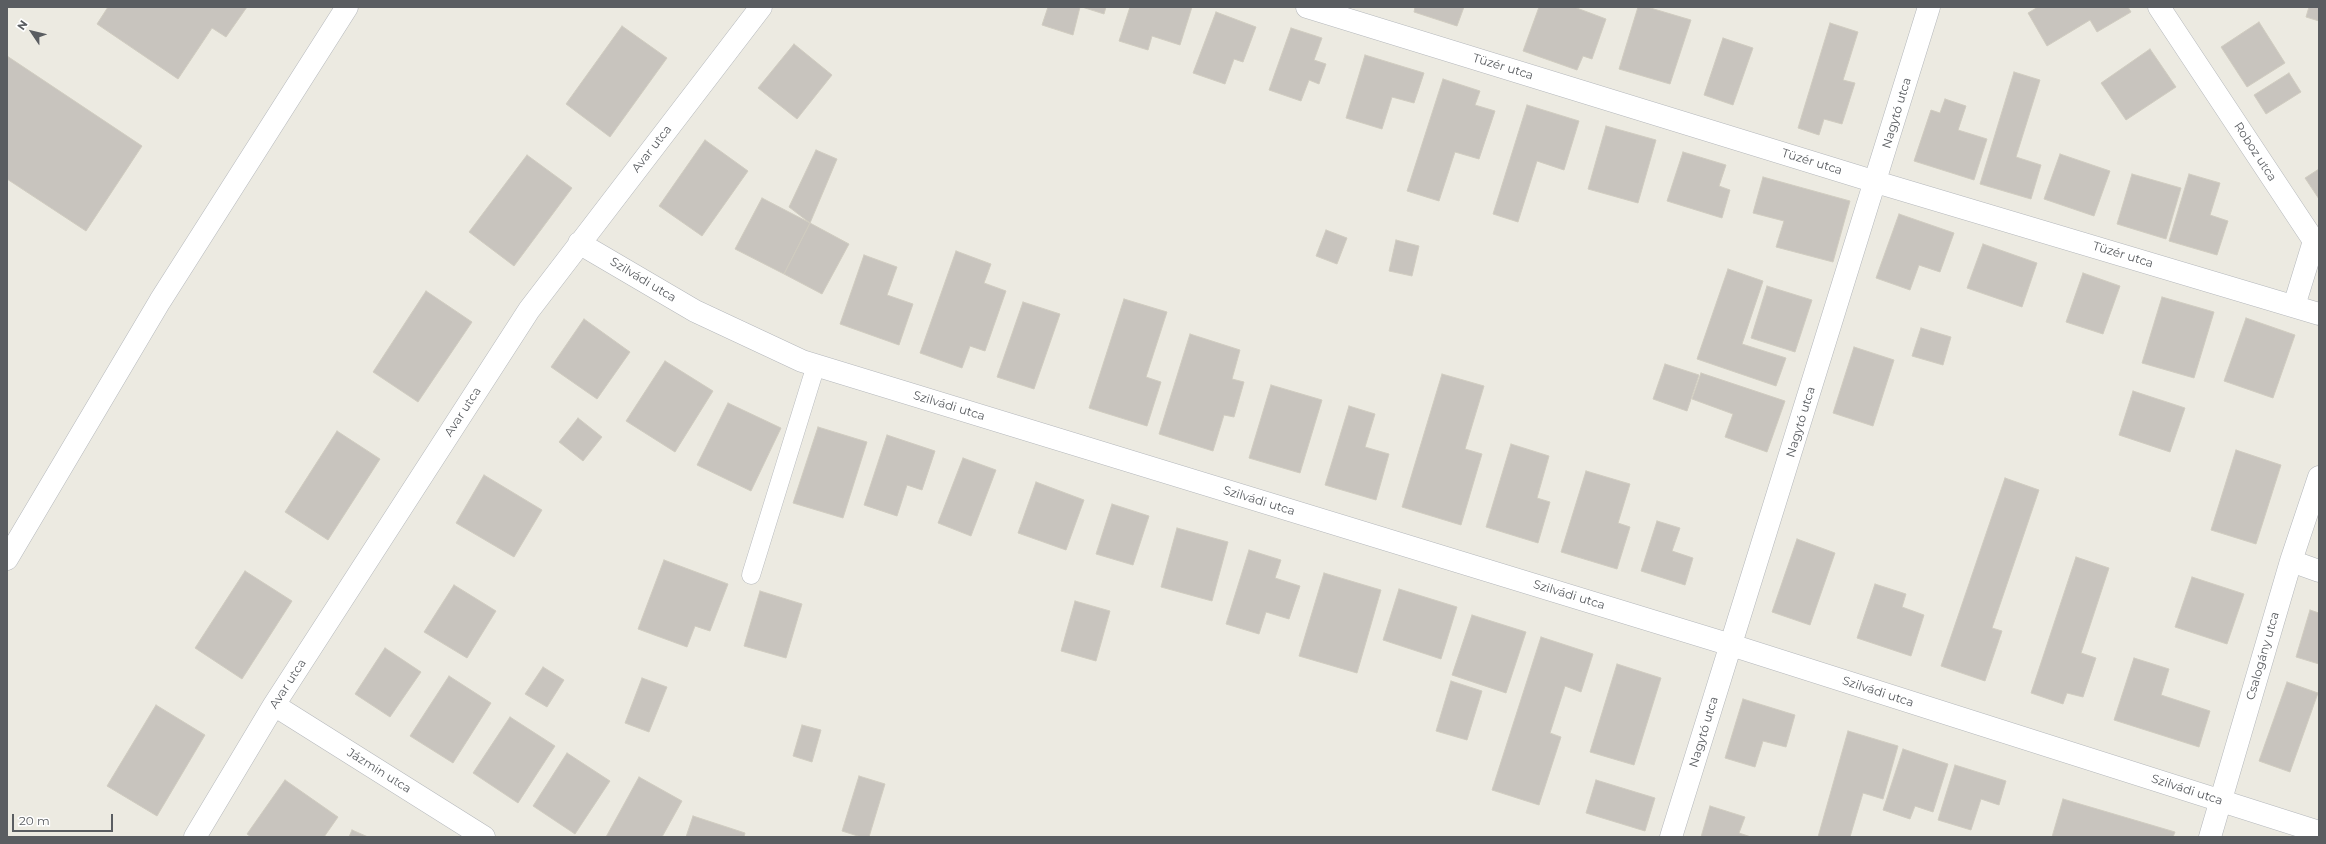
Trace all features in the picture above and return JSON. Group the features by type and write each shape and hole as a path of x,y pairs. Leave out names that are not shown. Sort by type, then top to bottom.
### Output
{"street":[{"path":"7,559 160,301 347,7"},
{"name":"Avar utca","path":"195,837 274,705 529,310 760,7"},
{"name":"Tüzér utca","path":"1307,7 1876,182 2319,314"},
{"name":"Nagytó utca","path":"1671,837 1876,182 1928,7"},
{"name":"Roboz utca","path":"2159,7 2314,241 2294,306"},
{"name":"Szilvádi utca","path":"579,243 695,311 749,338 816,365 1731,645 2319,832"},
{"name":"Csalogány utca","path":"2210,837 2291,561 2319,477"},
{"path":"2291,561 2319,571"},
{"name":"Jázmin utca","path":"274,705 484,837"}],"lane":[{"path":"750,575 816,365"}],"building":[{"path":"108,7 247,7 226,37 212,28 178,79 97,24"},
{"path":"1048,7 1080,7 1073,35 1042,25"},
{"path":"1082,7 1106,7 1104,14"},
{"path":"1130,7 1192,7 1180,45 1152,36 1148,50 1119,41"},
{"path":"1415,7 1464,7 1457,26 1414,12"},
{"path":"1539,7 1574,7 1606,19 1592,59 1583,56 1577,70 1523,51"},
{"path":"1638,7 1647,7 1691,20 1670,84 1619,69"},
{"path":"2038,7 2128,7 2131,12 2097,32 2090,20 2047,46 2028,13"},
{"path":"2309,7 2319,7 2319,21 2306,17"},
{"path":"1216,12 1256,27 1243,62 1234,59 1225,84 1193,73"},
{"path":"2259,22 2285,63 2247,87 2221,47"},
{"path":"1830,23 1858,32 1843,80 1855,83 1842,124 1824,119 1819,135 1798,128"},
{"path":"622,26 667,58 610,137 566,104"},
{"path":"1291,28 1322,38 1314,60 1326,64 1319,84 1309,80 1301,101 1269,90"},
{"path":"1723,38 1753,48 1733,105 1704,95"},
{"path":"794,44 832,75 797,119 758,88"},
{"path":"2150,49 2176,87 2126,120 2101,83"},
{"path":"1365,55 1424,73 1414,103 1392,97 1382,129 1346,118"},
{"path":"7,56 142,146 86,231 7,179"},
{"path":"2014,72 2040,80 2016,157 2041,165 2031,199 1980,184"},
{"path":"2289,73 2301,92 2266,114 2254,95"},
{"path":"1443,79 1480,91 1475,105 1495,111 1479,159 1455,152 1439,201 1407,191"},
{"path":"1945,99 1966,106 1958,130 1987,139 1974,180 1914,161 1931,110 1940,113"},
{"path":"1527,105 1579,121 1564,170 1537,161 1518,222 1493,214"},
{"path":"1606,126 1656,140 1638,203 1588,189"},
{"path":"705,140 748,171 702,236 659,206"},
{"path":"816,150 837,159 810,223 789,207"},
{"path":"1683,152 1726,165 1719,186 1730,190 1722,218 1667,201"},
{"path":"2060,154 2110,171 2094,216 2044,199"},
{"path":"527,155 572,188 514,266 469,232"},
{"path":"2319,169 2319,199 2305,178"},
{"path":"2132,174 2181,188 2166,239 2117,224"},
{"path":"2189,174 2220,183 2210,215 2228,221 2217,255 2169,241"},
{"path":"1763,177 1850,201 1833,262 1776,247 1784,221 1753,213"},
{"path":"762,198 810,223 784,274 735,249"},
{"path":"1899,214 1954,233 1940,272 1919,265 1910,290 1876,278"},
{"path":"810,223 849,244 822,294 784,274"},
{"path":"1326,230 1347,238 1337,264 1316,256"},
{"path":"1396,240 1419,246 1412,276 1389,271"},
{"path":"1983,244 2037,263 2022,307 1967,288"},
{"path":"956,251 991,264 984,283 1006,291 985,351 970,346 962,368 920,353"},
{"path":"864,255 897,267 887,295 913,304 899,345 840,324"},
{"path":"1728,269 1763,281 1742,344 1786,358 1776,386 1697,359"},
{"path":"2083,273 2120,286 2103,334 2066,322"},
{"path":"1767,286 1812,300 1795,352 1751,338"},
{"path":"426,291 472,322 418,402 373,372"},
{"path":"2162,297 2214,312 2194,378 2142,363"},
{"path":"1124,299 1167,312 1146,377 1161,382 1147,426 1089,408"},
{"path":"1023,302 1060,314 1034,389 997,377"},
{"path":"2246,318 2295,335 2273,398 2224,381"},
{"path":"584,319 630,352 597,399 551,367"},
{"path":"1921,328 1951,337 1943,365 1912,356"},
{"path":"1190,334 1240,350 1232,379 1244,382 1234,417 1224,415 1213,451 1159,434"},
{"path":"1854,347 1894,360 1873,426 1833,413"},
{"path":"665,361 713,391 675,452 626,421"},
{"path":"1665,364 1699,375 1687,411 1653,399"},
{"path":"1701,373 1785,401 1767,452 1725,437 1733,414 1692,399"},
{"path":"1442,374 1484,386 1465,449 1482,454 1461,525 1402,507"},
{"path":"1271,385 1322,400 1300,473 1249,458"},
{"path":"2133,391 2185,408 2170,452 2119,435"},
{"path":"728,403 781,428 751,491 697,465"},
{"path":"1349,406 1375,414 1365,447 1389,454 1376,500 1325,485"},
{"path":"578,418 602,437 583,461 559,442"},
{"path":"818,427 867,442 843,518 793,503"},
{"path":"337,431 380,459 328,540 285,512"},
{"path":"887,435 935,451 922,490 907,485 897,516 864,505"},
{"path":"1511,444 1549,456 1537,498 1550,502 1538,543 1486,527"},
{"path":"2236,450 2281,465 2256,544 2211,530"},
{"path":"963,458 996,470 971,536 938,523"},
{"path":"1586,471 1630,484 1618,523 1630,527 1617,569 1561,552"},
{"path":"484,475 542,510 514,557 456,523"},
{"path":"2005,478 2039,490 1992,628 2002,631 1985,681 1941,666"},
{"path":"1036,482 1084,500 1066,550 1018,533"},
{"path":"1112,504 1149,516 1133,565 1096,554"},
{"path":"1657,521 1680,528 1672,551 1693,558 1685,585 1641,571"},
{"path":"1177,528 1228,542 1212,601 1161,587"},
{"path":"1797,539 1835,553 1810,625 1772,612"},
{"path":"1249,550 1281,560 1275,578 1300,586 1289,619 1266,612 1259,634 1226,624"},
{"path":"2076,557 2109,568 2081,653 2096,658 2083,697 2067,693 2063,704 2031,693"},
{"path":"664,560 728,584 710,631 695,626 687,647 638,629"},
{"path":"245,571 292,601 242,679 195,648"},
{"path":"1324,573 1381,590 1357,673 1299,656"},
{"path":"2192,577 2244,594 2227,644 2175,627"},
{"path":"1875,584 1906,594 1902,607 1924,615 1911,656 1857,638"},
{"path":"454,585 496,611 467,658 424,632"},
{"path":"1399,589 1457,607 1441,659 1383,640"},
{"path":"760,591 802,604 786,658 744,646"},
{"path":"1075,601 1110,611 1096,661 1061,651"},
{"path":"2310,610 2319,613 2319,664 2296,657"},
{"path":"1472,615 1526,632 1506,693 1452,675"},
{"path":"1541,637 1593,654 1581,692 1565,686 1550,733 1561,737 1539,805 1492,790"},
{"path":"385,648 421,672 390,717 355,694"},
{"path":"2134,658 2169,669 2161,695 2210,711 2199,747 2114,720"},
{"path":"1617,664 1661,678 1634,765 1590,752"},
{"path":"543,667 564,680 547,707 525,694"},
{"path":"449,676 491,703 453,763 410,736"},
{"path":"642,678 667,687 649,732 625,723"},
{"path":"1451,681 1482,691 1467,740 1436,731"},
{"path":"2287,682 2318,693 2290,772 2259,761"},
{"path":"1743,699 1795,715 1786,747 1763,741 1755,767 1725,758"},
{"path":"156,705 205,735 157,816 107,786"},
{"path":"510,717 555,746 518,803 473,773"},
{"path":"802,725 821,730 812,762 793,756"},
{"path":"1848,731 1898,746 1883,799 1863,793 1850,837 1818,837"},
{"path":"1903,749 1948,764 1933,812 1915,806 1910,819 1883,810"},
{"path":"567,753 610,781 575,834 533,806"},
{"path":"1955,765 2006,781 1999,805 1981,799 1971,830 1938,820"},
{"path":"859,776 885,784 869,837 861,837 842,831"},
{"path":"639,777 682,801 662,837 606,837"},
{"path":"285,780 338,817 324,837 251,837 247,834"},
{"path":"1596,780 1655,798 1645,831 1586,813"},
{"path":"2063,799 2175,832 2173,837 2052,837"},
{"path":"1710,806 1745,817 1739,833 1751,837 1701,837"},
{"path":"693,816 745,833 744,837 686,837"},
{"path":"352,830 368,837 349,837"}]}
